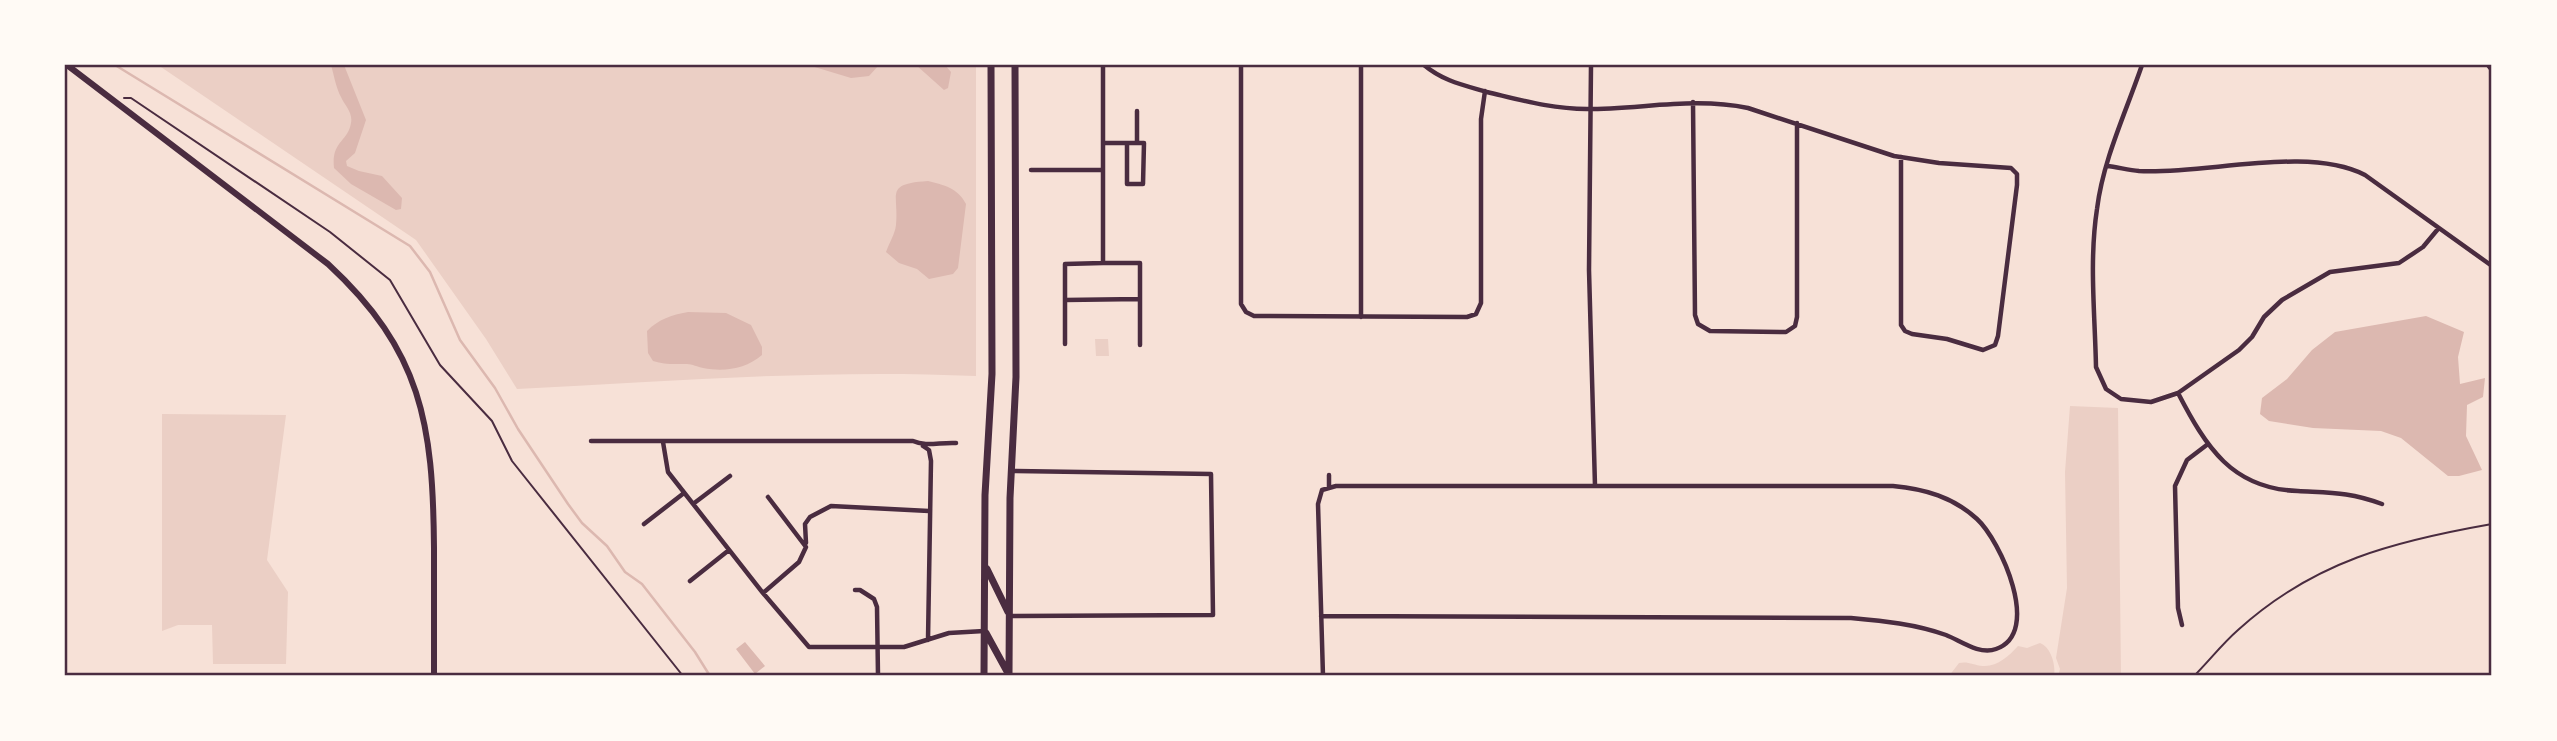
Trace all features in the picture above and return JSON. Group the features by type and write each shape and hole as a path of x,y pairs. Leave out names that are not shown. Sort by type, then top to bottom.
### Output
{"main road":[{"path":"984,676 985,495 992,374 991,65"},
{"path":"1009,676 1011,471 1016,377 1016,65"},
{"path":"985,566 1009,616"},
{"path":"984,631 1009,676"}],"street":[{"path":"67,65 328,264 352,286 393,340 408,370 420,404 432,467 434,676"},
{"path":"1103,65 1103,263"},
{"path":"1241,65 1241,304 1243,309 1254,316 1467,317 1476,314 1481,303 1481,119 1485,91"},
{"path":"1360,317 1361,65"},
{"path":"1423,65 1450,82 1548,108 1590,109 1693,102 1739,106 1901,157 1951,164 2008,166 2014,170 2018,185 1995,345 1983,349 1912,334 1905,331 1901,325 1901,157"},
{"path":"1591,65 1590,270 1595,486"},
{"path":"2142,65 2107,166 2099,194 2095,229 2097,373 2106,388 2121,400 2151,402 2178,393 2239,350 2252,337 2264,317 2282,299 2330,272 2399,263 2423,247 2438,229"},
{"path":"2488,65 2492,70"},
{"path":"1693,102 1695,315 1698,324 1710,331 1780,333 1795,326 1797,123"},
{"path":"1137,111 1137,143"},
{"path":"1102,143 1127,143 1144,143 1143,184 1127,184 1127,143"},
{"path":"2107,166 2140,171 2286,163 2343,166 2365,174 2492,266"},
{"path":"1031,170 1102,170"},
{"path":"1065,344 1065,264 1140,263 1140,345"},
{"path":"1065,300 1140,299"},
{"path":"2178,393 2208,444 2228,467 2255,484 2281,490 2332,491 2359,495 2382,505"},
{"path":"591,441 913,441 923,446 929,450 931,461 928,640"},
{"path":"663,442 668,472 763,593 809,646 904,646 949,633 984,631"},
{"path":"923,446 956,443"},
{"path":"2182,625 2178,608 2175,486 2187,460 2208,444"},
{"path":"1009,616 1213,615 1211,474 1011,471"},
{"path":"1329,475 1329,487"},
{"path":"694,504 730,476"},
{"path":"1321,616 1851,618 1920,627 1985,651 2003,646 2013,635 2016,621 2014,590 2003,555 1995,541 1979,521 1960,506 1935,494 1893,486 1329,487 1322,490 1318,504 1321,616 1323,676"},
{"path":"644,524 684,493"},
{"path":"768,497 806,543"},
{"path":"763,593 800,562 806,550 805,524 810,517 831,506 929,510"},
{"path":"690,581 729,550"},
{"path":"855,590 860,590 874,599 878,676"}],"path":[{"path":"117,105 124,97 131,98 330,232 390,280 440,365 492,421 512,461 683,676"},
{"path":"2194,676 2238,630 2262,610 2310,579 2363,554 2392,544 2492,524"}],"shaded area":[{"path":"158,65 976,65 976,376 804,375 517,389 486,339 416,240"},
{"path":"331,65 344,65 366,120 355,153 346,161 347,166 382,176 402,198 401,209 396,210 351,184 334,168 335,152 347,134 351,119 338,90"},
{"path":"808,65 879,65 869,76 851,78"},
{"path":"916,65 945,65 951,72 948,88 944,90"},
{"path":"928,181 955,191 966,204 958,268 953,274 929,279 917,269 899,263 886,252 895,228 899,188 914,182"},
{"path":"688,312 726,313 751,325 762,347 762,355 742,366 727,369 653,361 648,353 647,331 666,318"},
{"path":"2426,316 2464,332 2458,357 2460,384 2485,378 2483,397 2467,405 2466,436 2482,470 2448,476 2401,438 2381,431 2313,428 2269,421 2260,414 2262,398 2287,379 2312,350 2335,332"},
{"path":"1095,339 1108,339 1109,356 1096,356"},
{"path":"2070,406 2118,408 2121,676 2058,676 2060,669 2056,658 2067,588 2065,472"},
{"path":"162,414 286,415 267,560 288,592 286,664 213,664 212,625 178,625 162,631"},
{"path":"745,642 765,666 755,674 736,649"},
{"path":"2040,643 2052,657 2054,676 1949,676 1959,663 1993,665 2007,657 2018,646 2027,648"}],"waterway":[{"path":"115,65 410,246 430,272 460,340 495,388 518,429 568,504 582,523 607,546 625,572 642,584 695,652 710,676"}]}
